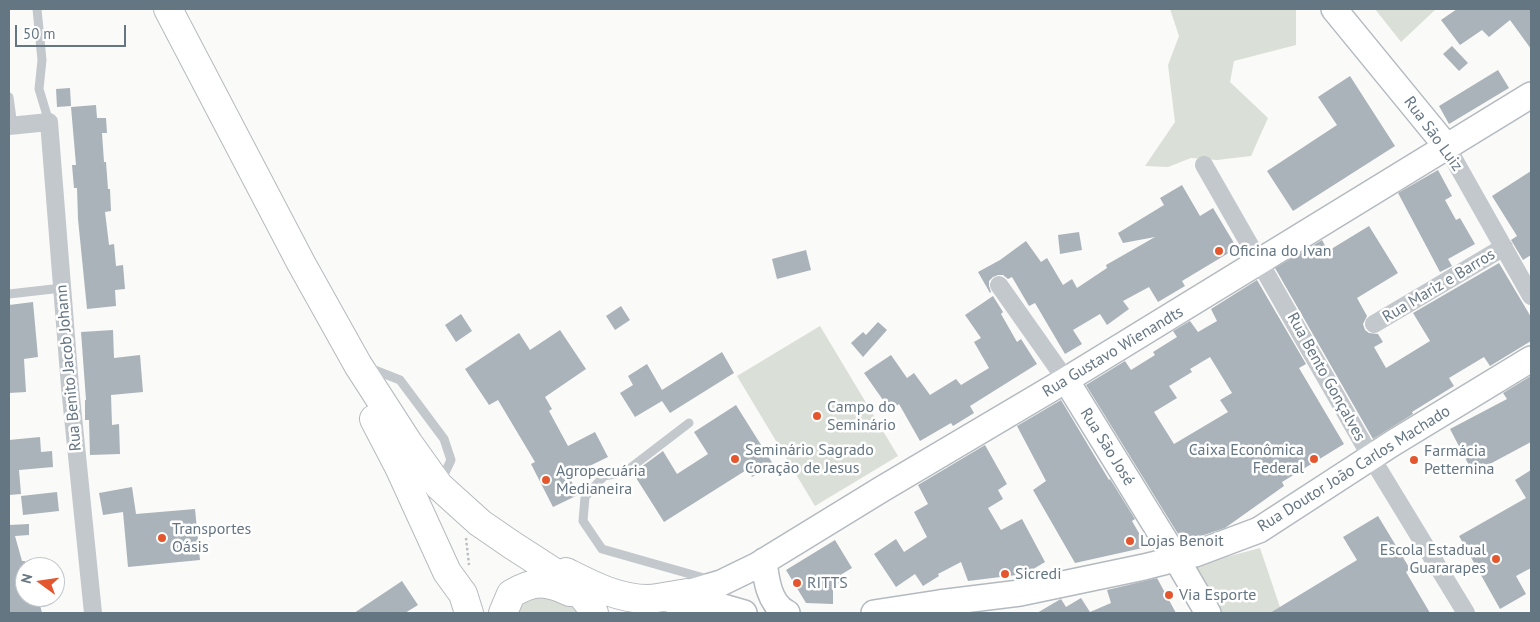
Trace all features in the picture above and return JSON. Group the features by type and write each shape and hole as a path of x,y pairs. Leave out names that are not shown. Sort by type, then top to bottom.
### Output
{"main road":[{"path":"168,9 301,263 358,364 409,444 439,486 480,523 574,585 589,605"},
{"name":"Rua São Luiz","path":"1334,9 1447,147"},
{"name":"Rua Gustavo Wienandts","path":"673,607 764,560 1066,380 1531,95"},
{"path":"301,263 338,348 399,467 463,607"},
{"name":"Rua Doutor João Carlos Machado","path":"874,613 942,608 1177,560 1259,530 1371,457 1531,359"},
{"name":"Rua São José","path":"1066,380 1208,613"},
{"path":"512,545 597,587 618,595 648,599 673,607"},
{"path":"764,560 770,593 780,610 787,613"},
{"path":"503,607 536,583 554,584 589,605 612,604 634,606 652,604 673,607 709,603 744,613"}],"street":[{"path":"11,126 48,122"},
{"name":"Rua Benito Jacob Johann","path":"48,122 70,387 92,613"},
{"name":"Rua São Luiz","path":"1447,147 1531,296"},
{"name":"Rua Bento Gonçalves","path":"1204,165 1371,457 1466,613"},
{"name":"Rua Mariz e Barros","path":"1374,324 1504,247"},
{"name":"Rua São José","path":"999,285 1066,380"}],"lane":[{"path":"37,9 42,60 39,89 48,122"},
{"path":"9,97 11,126"},
{"path":"9,294 62,288"},
{"path":"689,423 625,472 604,476 585,497 583,521 602,549 721,583"}],"path":[{"path":"463,607 472,586 465,536 473,516"}],"shaded area":[{"path":"1170,9 1296,9 1296,45 1234,61 1230,82 1268,118 1251,156 1217,160 1191,158 1168,167 1145,166 1175,122 1168,65 1179,36"},
{"path":"1375,9 1436,9 1401,42"},
{"name":"Campo do Seminário","path":"820,326 898,456 815,506 737,376"},
{"path":"1260,548 1282,613 1217,613 1192,566"},
{"path":"558,593 584,613 507,613 520,599"}],"building":[{"path":"1457,9 1531,9 1531,49 1510,20 1489,37 1482,30 1460,45 1441,20"},
{"path":"1452,46 1468,63 1459,71 1443,54"},
{"path":"1498,70 1509,88 1449,124 1439,106"},
{"path":"1350,76 1395,146 1293,211 1267,171 1337,125 1318,97"},
{"path":"70,88 71,106 57,107 56,89"},
{"path":"96,105 97,118 106,118 107,133 102,133 104,162 106,162 108,189 110,189 111,211 105,212 109,245 114,244 116,266 123,265 125,289 115,290 116,306 87,309 78,219 77,188 74,188 72,165 76,165 71,107"},
{"path":"1438,170 1452,196 1445,200 1456,220 1460,218 1475,244 1448,259 1452,266 1440,272 1398,193"},
{"path":"1531,171 1531,255 1523,260 1511,240 1517,236 1492,196"},
{"path":"1182,185 1200,216 1213,208 1237,248 1182,281 1185,286 1158,302 1149,287 1123,301 1129,309 1107,325 1100,314 1073,330 1082,344 1065,354 1035,303 1029,306 1012,277 1008,279 1003,275 998,275 993,277 989,281 990,293 978,272 1000,260 1026,241 1041,262 1047,258 1063,285 1072,279 1077,288 1107,268 1106,265 1155,237 1123,243 1118,233 1164,205 1160,198"},
{"path":"1369,226 1398,273 1357,298 1367,316 1363,324 1365,330 1369,333 1378,334 1383,342 1374,347 1386,368 1430,341 1413,313 1499,263 1531,317 1531,341 1490,366 1484,357 1449,378 1454,386 1373,439 1275,268 1322,240 1328,251"},
{"path":"1079,232 1082,250 1060,254 1058,235"},
{"path":"806,250 811,270 777,279 772,259"},
{"path":"1257,280 1306,364 1299,368 1344,444 1282,482 1284,486 1225,528 1183,542 1086,385 1125,361 1131,370 1155,355 1153,352 1177,337 1173,331 1190,321 1198,332 1217,321 1211,309","holes":["1210,357 1232,393 1220,400 1228,412 1174,444 1154,412 1177,398 1169,386 1192,372 1190,369"]},
{"path":"993,296 1017,342 1021,339 1037,364 970,406 974,413 953,426 951,423 920,441 899,404 890,410 864,373 891,355 907,378 914,373 930,395 956,379 961,385 989,368 974,342 981,338 965,315"},
{"path":"33,302 38,357 24,359 26,392 9,393 9,305"},
{"path":"621,306 630,320 615,330 606,316"},
{"path":"461,314 472,331 456,342 445,325"},
{"path":"878,322 887,330 863,357 851,343 863,332 866,335"},
{"path":"113,330 114,358 140,355 143,392 111,395 112,425 119,424 120,454 90,455 89,420 85,420 86,400 81,332"},
{"path":"560,330 586,369 545,397 552,409 549,411 568,446 595,432 608,457 569,476 578,495 553,507 531,464 535,462 498,400 489,405 465,369 519,333 530,350"},
{"path":"722,352 734,373 670,413 662,401 635,417 620,393 633,385 628,376 647,364 662,390"},
{"path":"1531,376 1531,442 1473,473 1450,429 1507,399 1503,393"},
{"path":"1061,400 1135,519 1132,521 1147,547 1075,563 1033,490 1046,481 1017,426"},
{"name":"Seminário Sagrado Coração de Jesus","path":"736,405 773,464 752,477 748,469 664,522 633,473 663,451 677,474 708,454 694,432"},
{"path":"40,437 41,452 52,451 53,467 19,470 21,494 9,495 9,440"},
{"path":"985,445 1007,484 998,490 1003,499 988,508 1001,530 1022,519 1045,562 1025,574 968,581 961,562 938,574 939,576 923,586 915,574 896,587 874,554 896,539 904,552 927,537 914,512 928,504 918,485"},
{"path":"1531,470 1531,568 1516,576 1526,594 1500,609 1459,536 1526,498 1515,480"},
{"name":"Transportes Oásis","path":"132,487 136,514 195,509 200,560 128,567 123,512 103,515 99,493"},
{"path":"57,492 59,511 23,515 21,496"},
{"path":"1378,516 1410,569 1406,572 1430,613 1270,613 1357,560 1343,537"},
{"path":"29,524 29,535 15,536 21,557 15,557 15,607 40,607 42,613 9,613 9,525"},
{"path":"835,540 852,568 837,577 841,582 833,586 833,604 806,603 786,570"},
{"path":"1157,578 1176,613 1037,613 1061,599 1066,607 1081,598 1090,612 1111,603 1107,590"},
{"path":"402,581 418,605 405,613 354,613"}],"place":[{"name":"Oficina do Ivan","path":"1219,251"},
{"name":"Campo do Seminário","path":"817,416"},
{"name":"Seminário Sagrado Coração de Jesus","path":"735,459"},
{"name":"Caixa Econômica Federal","path":"1314,459"},
{"name":"Farmácia Petternina","path":"1414,460"},
{"name":"Agropecuária Medianeira","path":"546,480"},
{"name":"Transportes Oásis","path":"162,538"},
{"name":"Lojas Benoit","path":"1130,541"},
{"name":"Escola Estadual Guararapes","path":"1496,559"},
{"name":"Sicredi","path":"1005,574"},
{"name":"RITTS","path":"797,583"},
{"name":"Via Esporte","path":"1169,595"}]}
